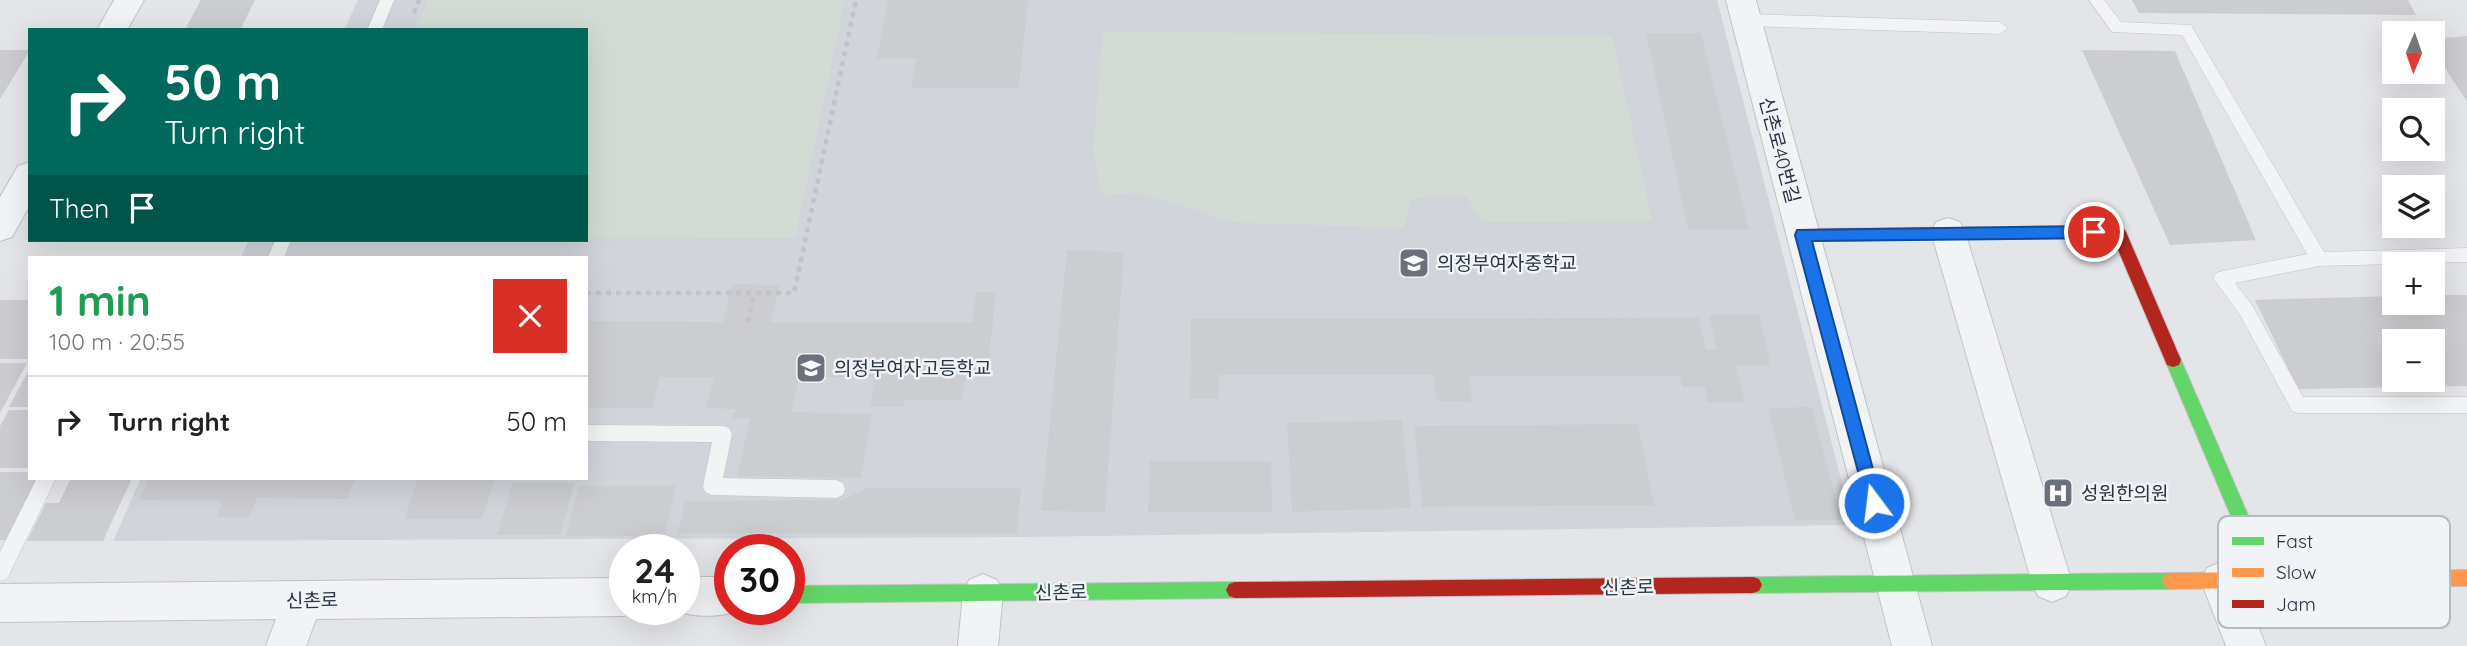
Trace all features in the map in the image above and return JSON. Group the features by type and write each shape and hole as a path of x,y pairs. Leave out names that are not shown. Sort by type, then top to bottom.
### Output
{"street":[{"path":"113,28 129,0"},
{"name":"신촌로40번길","path":"1743,10 1912,646"},
{"path":"0,227 28,178"},
{"path":"1948,232 2052,583"},
{"path":"1802,235 2118,232 2240,516"},
{"name":"신촌로","path":"805,595 2218,581"},
{"path":"978,646 983,593"},
{"name":"신촌로","path":"0,603 609,597"},
{"path":"286,646 303,600"},
{"path":"2239,628 2246,646"}],"lane":[{"path":"375,28 387,0"},
{"path":"2096,0 2117,29 2186,29 2319,259"},
{"path":"1743,10 2000,28"},
{"path":"2467,255 2319,259 2222,278 2246,310 2298,405 2467,405"},
{"path":"588,433 723,434 712,486 836,489"},
{"path":"0,572 46,480"}],"path":[{"path":"588,293 794,293 856,0"},
{"path":"748,322 754,294"}],"shaded area":[{"path":"358,0 1717,0 1853,525 1021,537 805,538 805,534 714,534 714,538 700,538 700,534 609,534 609,539 113,541 140,480 588,480 588,256 241,256 248,242 588,242 588,28 345,28"},
{"path":"428,0 845,0 795,238 588,237 588,28 416,28"},
{"path":"1103,32 1612,36 1652,221 1482,222 1466,196 1412,198 1404,228 1229,222 1174,203 1134,193 1102,195 1093,152"}],"building":[{"path":"201,0 255,0 241,28 186,28"},
{"path":"888,0 1028,0 1019,88 911,88 916,58 877,58"},
{"path":"2132,0 2408,0 2416,15 2139,13"},
{"path":"1646,33 1701,33 1749,230 1688,229"},
{"path":"2467,36 2467,102 2445,68 2445,38"},
{"path":"0,50 28,50 28,53 0,99"},
{"path":"2082,50 2175,51 2256,240 2170,245"},
{"path":"1067,250 1124,252 1105,512 1041,511"},
{"path":"732,284 780,285 771,322 972,322 976,292 996,292 987,376 966,376 962,400 905,400 903,407 870,407 875,377 799,377 792,412 872,414 861,478 737,476 750,418 733,418 736,409 706,408 714,377 660,377 652,408 588,408 588,321 723,322"},
{"path":"2445,295 2467,295 2467,386 2445,386 2445,329 2382,329 2382,388 2298,389 2255,300 2382,296 2382,315 2445,315"},
{"path":"0,300 28,300 28,359 0,359"},
{"path":"1759,314 1771,366 1736,366 1745,402 1708,402 1705,387 1682,387 1680,376 1469,376 1472,402 1436,401 1434,375 1219,375 1219,399 1190,399 1191,319 1699,318 1706,350 1717,349 1709,315"},
{"path":"0,363 27,363 0,413"},
{"path":"28,372 28,407 9,407"},
{"path":"1812,407 1841,520 1795,520 1768,408"},
{"path":"9,410 28,410 28,468 0,468 0,426"},
{"path":"1402,420 1411,508 1292,512 1287,423"},
{"path":"1638,424 1654,505 1422,507 1414,426"},
{"path":"1150,461 1271,461 1272,512 1148,512"},
{"path":"0,472 28,472 28,480 39,480 10,540 0,540"},
{"path":"70,480 131,480 103,541 27,541 46,503 59,503"},
{"path":"149,480 354,480 347,499 257,498 249,517 216,517 223,501 139,500"},
{"path":"417,480 494,480 482,519 404,519"},
{"path":"513,483 575,483 560,535 497,535"},
{"path":"579,486 676,486 664,534 566,536"},
{"path":"868,488 1021,488 1017,533 678,533 685,501 842,500"}],"traffic: fast":[{"path":"2173,360 2240,516"},
{"path":"1753,585 2171,581"},
{"path":"805,595 1235,590"}],"traffic: slow":[{"path":"2450,578 2467,578"},
{"path":"2171,581 2218,581"}],"traffic: jam":[{"path":"1803,235 2118,232 2173,360"},
{"path":"1235,590 1753,585"}],"place":[{"name":"의정부여자중학교","path":"1414,263"},
{"name":"의정부여자고등학교","path":"811,368"},
{"name":"성원한의원","path":"2058,493"}],"route":[{"path":"1874,503 1802,235 2094,232"}]}
